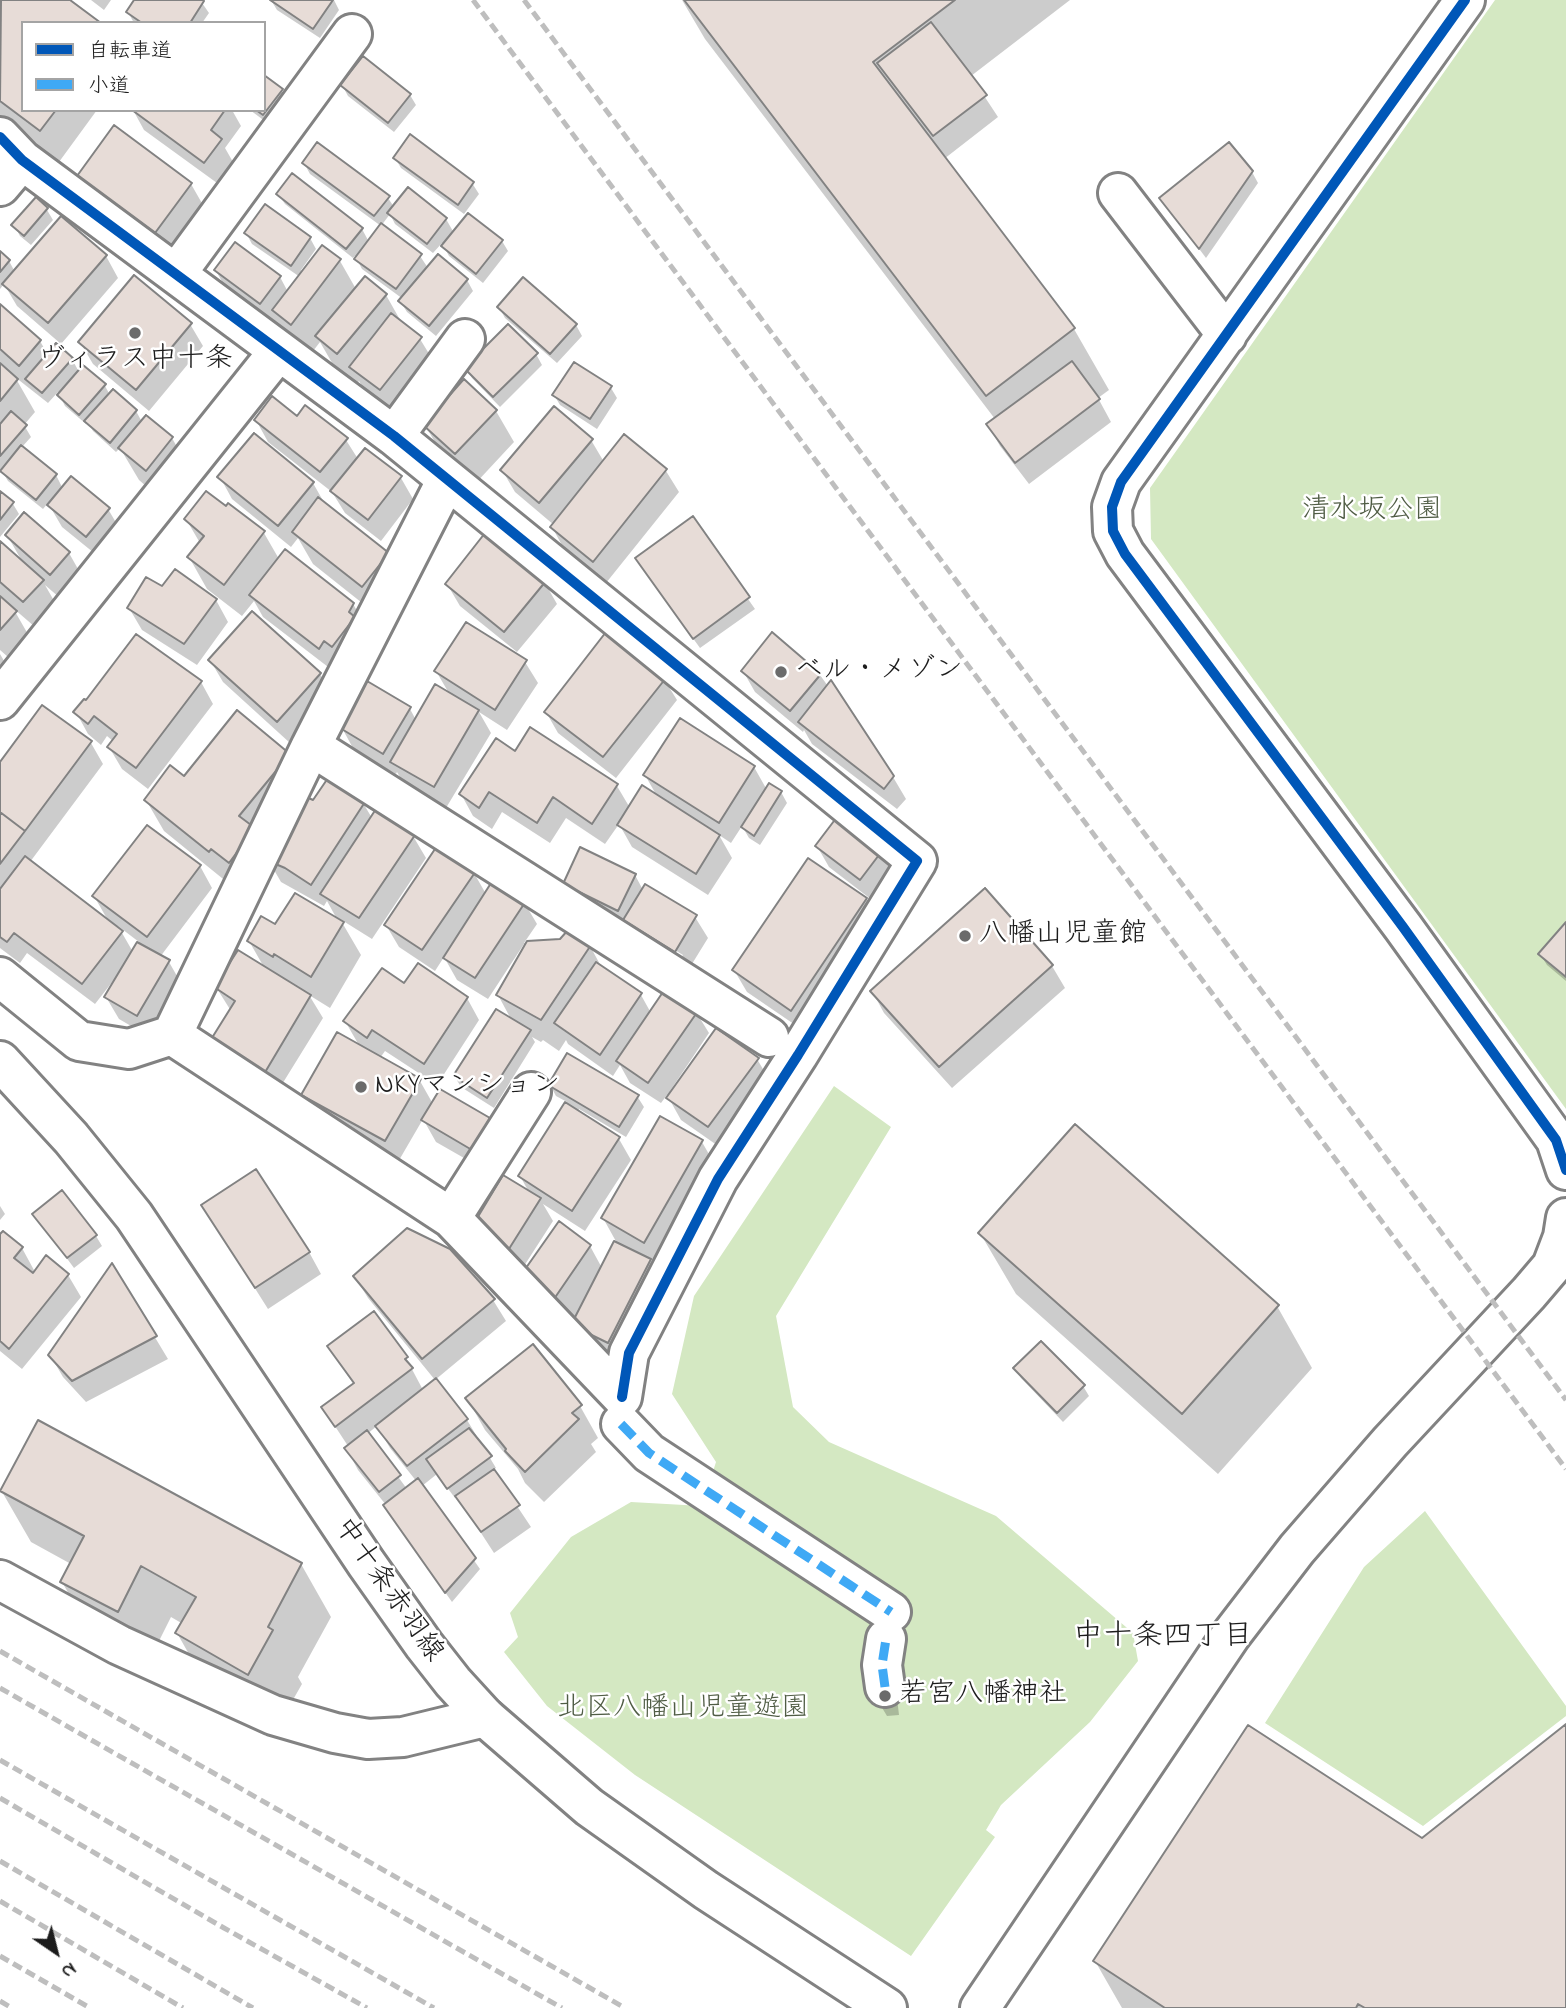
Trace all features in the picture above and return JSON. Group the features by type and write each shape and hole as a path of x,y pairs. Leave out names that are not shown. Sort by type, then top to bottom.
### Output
{"street":[{"path":"1465,0 1121,482 1112,507 1113,531 1125,554 1403,927 1556,1140 1566,1170"},
{"path":"176,274 352,34"},
{"path":"7,161 176,274 394,436 917,862 718,1179 629,1353 622,1410"},
{"path":"1118,193 1227,335"},
{"path":"394,436 465,338"},
{"path":"0,700 278,352"},
{"path":"0,977 79,1041 129,1049 172,1035 311,746 446,481"},
{"path":"311,746 769,1037"},
{"path":"172,1035 452,1218 622,1410 649,1453 889,1626 882,1665 885,1687"},
{"name":"中十条赤羽線","path":"0,1061 71,1139 134,1216 366,1563 438,1664 485,1717 589,1807 706,1890 887,2008"},
{"path":"452,1218 531,1092"},
{"path":"980,2008 1231,1635 1306,1540 1390,1442 1552,1266 1563,1237 1566,1218"},
{"path":"0,1580 119,1645 273,1715 335,1733 369,1739 402,1737 485,1717"}],"green space":[{"name":"清水坂公園","path":"1495,0 1566,0 1566,1109 1151,539 1150,488"},
{"name":"北区八幡山児童遊園","path":"834,1086 891,1127 776,1316 793,1407 829,1442 996,1516 1133,1633 1138,1661 1090,1722 1001,1805 986,1830 995,1837 911,1956 635,1775 547,1706 504,1652 518,1637 510,1613 571,1537 631,1502 702,1506 716,1462 672,1394 694,1296"},
{"path":"1425,1511 1566,1706 1566,1716 1423,1826 1265,1723 1364,1567"}],"building":[{"path":"1,0 70,0 98,21 21,21 21,112 54,112 40,131 0,101"},
{"path":"134,0 204,1 191,21 139,21 126,12"},
{"path":"270,0 333,0 313,29"},
{"path":"684,0 955,0 873,62 1075,328 986,396"},
{"path":"931,22 987,95 933,136 877,63"},
{"path":"363,56 411,94 388,123 340,85"},
{"path":"266,76 283,89 266,111"},
{"path":"135,112 224,112 211,130 222,139 204,163"},
{"path":"114,125 192,183 155,233 77,176"},
{"path":"410,134 474,182 458,205 393,158"},
{"path":"317,142 390,196 374,216 302,163"},
{"path":"1229,142 1253,171 1199,249 1159,198"},
{"path":"292,173 363,228 346,249 276,194"},
{"path":"408,187 447,218 427,244 387,213"},
{"path":"36,197 48,208 24,236 11,225"},
{"path":"265,204 311,237 291,266 244,233"},
{"path":"468,213 503,240 476,274 441,246"},
{"path":"61,216 107,255 48,323 2,284"},
{"path":"381,223 422,254 396,289 354,259"},
{"path":"235,242 281,276 260,304 214,270"},
{"path":"322,245 341,259 291,325 272,310"},
{"path":"0,251 10,260 0,272"},
{"path":"438,254 468,279 429,326 398,301"},
{"name":"ヴィラス中十条","path":"134,275 192,323 136,390 78,342"},
{"path":"365,276 387,294 337,354 315,336"},
{"path":"523,277 577,324 550,354 497,307"},
{"path":"0,304 41,340 19,366 0,349"},
{"path":"391,313 422,337 380,390 349,367"},
{"path":"508,324 538,353 493,397 464,368"},
{"path":"56,343 73,358 42,393 25,379"},
{"path":"1072,361 1100,399 1015,463 986,424"},
{"path":"574,362 612,386 590,419 552,395"},
{"path":"0,363 18,379 0,401"},
{"path":"83,365 106,384 79,415 57,395"},
{"path":"464,379 497,410 455,454 423,425"},
{"path":"113,389 137,410 110,443 84,421"},
{"path":"272,396 297,416 305,405 348,438 320,472 254,420"},
{"path":"554,406 593,439 539,503 500,470"},
{"path":"11,411 27,425 0,456 0,424"},
{"path":"146,415 173,437 146,471 118,448"},
{"path":"254,433 314,482 278,526 217,477"},
{"path":"624,434 667,469 593,562 550,527"},
{"path":"21,445 57,474 36,500 0,471"},
{"path":"365,448 402,476 368,520 330,491"},
{"path":"71,476 110,508 86,537 47,505"},
{"path":"0,491 14,502 0,520"},
{"path":"206,491 226,506 228,503 265,531 224,585 187,557 204,536 184,519"},
{"path":"318,497 389,553 362,587 292,532"},
{"path":"24,512 70,552 50,575 5,535"},
{"path":"693,516 750,597 693,639 635,558"},
{"path":"485,533 546,581 504,632 445,584"},
{"path":"0,541 44,580 23,602 0,582"},
{"path":"285,549 354,603 349,612 355,617 332,647 324,641 319,649 249,595"},
{"path":"175,569 217,599 184,644 127,608 146,577 162,586"},
{"path":"0,596 17,611 0,630"},
{"path":"252,611 321,673 277,722 208,660"},
{"path":"466,622 527,660 495,710 434,671"},
{"path":"606,632 666,678 603,757 544,712"},
{"name":"ベル・メゾン","path":"772,632 821,674 790,711 741,671"},
{"path":"136,634 202,681 136,768 107,747 117,734 94,716 88,724 73,712 86,700"},
{"path":"831,680 894,776 884,789 798,722"},
{"path":"367,681 411,707 383,754 340,728"},
{"path":"435,684 479,710 434,787 390,762"},
{"path":"42,705 92,741 25,831 0,812 0,762"},
{"path":"237,710 290,754 239,816 255,828 229,863 211,849 209,852 144,800 170,765 184,776"},
{"path":"680,718 755,766 719,823 643,775"},
{"path":"530,727 618,784 592,824 553,797 537,823 489,792 479,808 459,794 496,738 515,751"},
{"path":"328,778 365,802 311,885 285,868 266,860 302,795 313,800"},
{"path":"769,783 782,791 754,836 741,827"},
{"path":"642,785 720,835 696,874 617,825"},
{"path":"376,809 415,835 359,918 320,894"},
{"path":"0,812 25,831 0,864"},
{"path":"840,813 885,847 860,880 815,846"},
{"path":"147,825 201,865 147,937 92,896"},
{"path":"437,846 476,871 422,950 384,925"},
{"path":"580,847 636,874 618,911 563,884"},
{"path":"25,856 123,931 82,984 14,933 7,942 0,937 0,889"},
{"path":"808,858 867,898 791,1011 732,970"},
{"path":"493,880 526,901 475,978 443,958"},
{"path":"645,884 697,915 675,952 623,920"},
{"path":"985,888 1053,965 939,1067 870,991"},
{"path":"295,893 344,922 311,977 247,941 261,916 275,924"},
{"path":"1566,922 1566,977 1538,954"},
{"path":"568,930 591,945 541,1020 496,995 527,941 560,939"},
{"path":"137,942 170,960 137,1016 104,997"},
{"path":"238,950 311,995 264,1074 210,1041 235,1001 214,987"},
{"path":"596,962 642,993 600,1055 554,1023"},
{"path":"418,963 468,997 424,1064 372,1030 367,1038 343,1021 382,968 404,983"},
{"path":"665,989 698,1011 648,1083 616,1061"},
{"path":"496,1009 531,1030 487,1098 453,1076"},
{"path":"716,1028 759,1058 708,1127 666,1098"},
{"name":"NKYマンション","path":"337,1032 421,1079 385,1141 301,1095"},
{"path":"567,1053 639,1095 619,1127 548,1085"},
{"path":"440,1089 490,1118 472,1150 421,1120"},
{"path":"565,1102 620,1137 572,1211 518,1176"},
{"path":"660,1116 703,1140 644,1243 601,1218"},
{"path":"1075,1124 1279,1305 1182,1414 978,1233"},
{"path":"256,1169 310,1252 255,1288 201,1205"},
{"path":"503,1175 541,1198 502,1260 473,1225"},
{"path":"62,1190 97,1235 67,1258 32,1214"},
{"path":"559,1221 591,1245 554,1299 521,1275"},
{"path":"407,1228 450,1249 495,1299 422,1359 353,1276"},
{"path":"3,1231 23,1247 14,1258 33,1273 46,1255 69,1274 9,1349 0,1341 0,1234"},
{"path":"614,1241 651,1259 608,1343 571,1325"},
{"path":"112,1263 157,1336 72,1381 48,1355"},
{"path":"374,1311 413,1368 335,1427 321,1407 354,1383 327,1346"},
{"path":"1041,1341 1085,1385 1057,1413 1013,1368"},
{"path":"533,1344 582,1405 572,1413 579,1419 525,1472 505,1451 465,1398"},
{"path":"436,1378 468,1419 407,1466 375,1426"},
{"path":"38,1420 302,1563 268,1627 273,1630 248,1675 175,1633 196,1597 141,1566 118,1612 60,1582 84,1536 0,1491"},
{"path":"469,1428 492,1456 447,1489 426,1459"},
{"path":"367,1430 401,1475 379,1492 344,1448"},
{"path":"494,1469 520,1505 481,1532 455,1496"},
{"path":"418,1478 476,1558 445,1593 383,1505"},
{"path":"1566,1724 1566,2008 1365,2008 1358,2004 1356,2008 1165,2008 1093,1961 1248,1725 1422,1838"}],"railway":[{"path":"473,0 1566,1469"},
{"path":"524,0 1566,1400"},
{"path":"0,1651 625,2008"},
{"path":"0,1688 562,2008"},
{"path":"0,1760 434,2008"},
{"path":"0,1798 367,2008"},
{"path":"0,1861 253,2008"},
{"path":"0,1901 183,2008"},
{"path":"0,1956 90,2008"},
{"path":"0,2001 12,2008"}],"marked path":[{"path":"621,1424 649,1453 891,1612"},
{"path":"885,1687 882,1665 886,1639"}],"cycle path":[{"path":"1465,0 1121,482 1112,507 1113,531 1125,554 1403,927 1556,1140 1566,1170"},
{"path":"0,137 22,160 394,436 917,861 718,1179 629,1353 622,1397"}],"place":[{"name":"ヴィラス中十条","path":"135,333"},
{"name":"ベル・メゾン","path":"781,672"},
{"name":"八幡山児童館","path":"965,936"},
{"name":"NKYマンション","path":"361,1087"},
{"name":"若宮八幡神社","path":"885,1696"}],"district":[{"name":"中十条四丁目","path":"1163,1639"}]}
